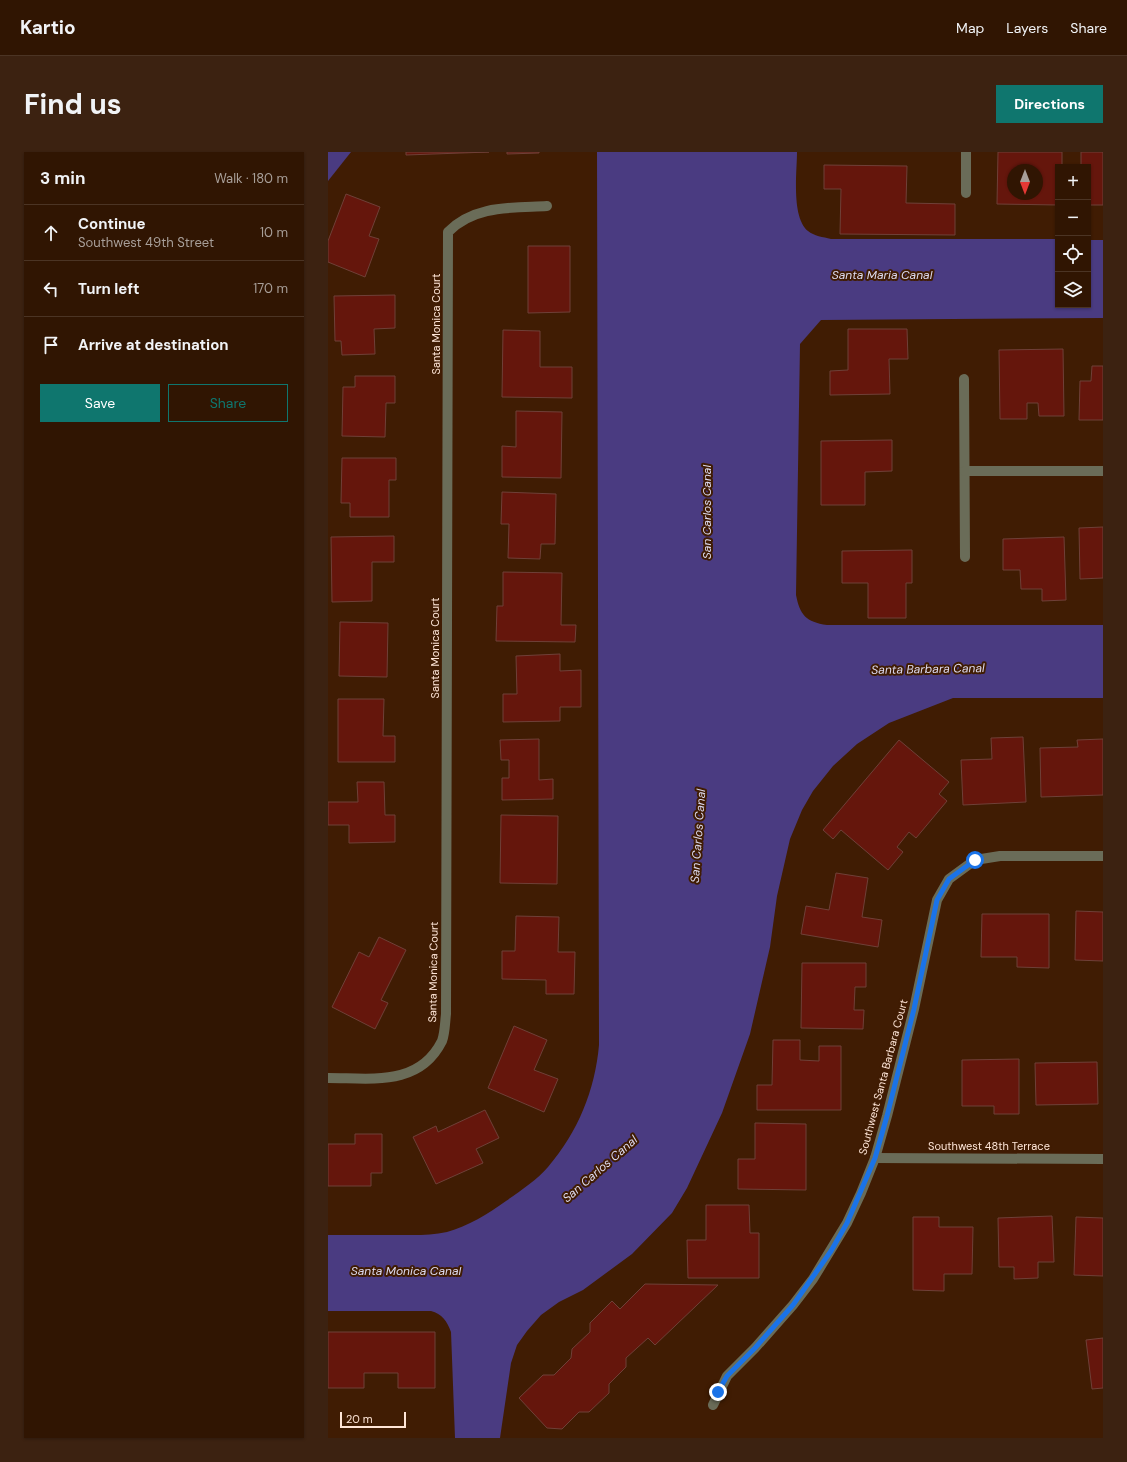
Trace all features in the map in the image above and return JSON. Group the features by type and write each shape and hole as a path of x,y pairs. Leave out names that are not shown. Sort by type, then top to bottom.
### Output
{"street":[{"path":"966,152 966,193"},
{"name":"Santa Monica Court","path":"328,1078 379,1078 404,1075 426,1063 442,1040 446,1014 448,232 459,222 473,214 491,210 547,206"},
{"path":"964,379 965,557"},
{"path":"965,471 1103,471"},
{"name":"Southwest Santa Barbara Court","path":"713,1405 727,1376 755,1348 788,1310 820,1268 847,1223 875,1158 914,1009 937,900 949,879 975,860 1000,856 1103,856"},
{"name":"Southwest 48th Terrace","path":"875,1158 1103,1158"}],"water":[{"path":"328,152 351,152 328,181"},
{"path":"597,152 797,152 796,194 799,216 810,233 831,239 1055,239 1055,308 1091,308 1091,240 1103,240 1103,318 821,320 800,344 796,595 800,608 805,616 814,622 827,625 1103,625 1103,698 953,698 889,723 857,744 833,766 813,791 802,810 790,839 777,896 770,947 750,1034 722,1113 687,1188 672,1213 632,1254 583,1290 559,1302 541,1315 527,1331 517,1345 511,1363 500,1438 455,1438 451,1332 448,1324 441,1316 431,1311 328,1311 328,1235 414,1235 447,1232 470,1223 499,1206 539,1176 559,1154 568,1140 589,1094 594,1078 599,1045"}],"building":[{"path":"406,152 489,152 406,155"},
{"path":"507,152 539,152 539,153 507,154"},
{"path":"998,152 1062,152 1062,164 1055,164 1055,205 997,204"},
{"path":"1081,152 1103,152 1103,205 1091,205 1091,164 1081,164"},
{"path":"824,165 907,166 906,203 955,204 955,235 840,234 841,189 824,189"},
{"path":"346,194 380,207 369,236 379,239 365,277 328,262 328,241"},
{"path":"528,246 570,246 570,312 528,313"},
{"path":"395,295 395,328 374,329 375,354 342,355 341,341 335,341 334,296"},
{"path":"848,329 907,329 908,359 889,359 890,394 830,395 830,371 848,370"},
{"path":"503,330 540,331 540,367 572,367 572,398 502,397"},
{"path":"1063,349 1064,416 1039,416 1038,403 1027,403 1027,419 1000,419 999,350"},
{"path":"1092,366 1103,366 1103,420 1079,420 1080,381 1091,381"},
{"path":"355,376 395,376 395,403 386,403 385,437 342,436 343,387 355,387"},
{"path":"516,411 562,412 561,478 502,477 502,446 516,447"},
{"path":"892,440 892,471 865,472 865,505 821,505 821,441"},
{"path":"342,458 396,458 396,480 389,480 389,517 350,517 350,503 341,503"},
{"path":"502,492 556,494 555,544 541,544 540,559 508,558 509,524 501,524"},
{"path":"1103,527 1103,578 1080,579 1079,528"},
{"path":"394,536 394,562 372,562 372,601 332,602 331,537"},
{"path":"1064,537 1066,600 1042,601 1042,589 1021,589 1020,570 1003,570 1003,539"},
{"path":"912,550 912,583 906,583 906,618 868,618 868,583 842,583 842,551"},
{"path":"503,572 562,573 561,625 576,625 575,642 496,641 497,606 503,606"},
{"path":"340,622 388,623 387,677 339,676"},
{"path":"560,654 560,671 581,670 581,707 560,707 560,721 503,722 503,694 517,694 516,656"},
{"path":"338,699 384,699 383,736 395,736 395,762 338,762"},
{"path":"1023,737 1026,802 963,805 961,760 992,759 991,738"},
{"path":"539,739 539,780 553,779 553,799 502,800 502,778 509,778 509,760 501,760 500,740"},
{"path":"1103,739 1103,795 1041,797 1040,748 1078,747 1077,740"},
{"path":"899,740 949,782 939,794 947,801 916,838 909,832 897,847 903,852 888,870 841,830 833,839 823,830"},
{"path":"357,782 384,782 385,815 395,815 395,842 349,843 349,825 328,825 328,802 358,802"},
{"path":"501,815 558,816 557,884 500,883"},
{"path":"836,873 868,878 862,917 882,920 878,947 801,934 806,906 829,910"},
{"path":"1076,911 1103,912 1103,961 1075,960"},
{"path":"982,914 1049,914 1049,968 1017,967 1017,957 981,957"},
{"path":"516,916 559,917 558,952 575,952 574,994 546,994 546,980 502,979 502,951 515,951"},
{"path":"379,937 406,950 381,1000 388,1003 375,1029 332,1007 359,952 369,957"},
{"path":"802,963 866,963 866,987 855,987 854,1010 864,1010 863,1029 801,1028"},
{"path":"514,1026 547,1040 534,1070 558,1079 544,1112 488,1088"},
{"path":"773,1040 800,1040 800,1060 819,1061 819,1046 841,1046 841,1110 757,1110 757,1085 772,1085"},
{"path":"1019,1059 1019,1114 994,1114 994,1106 962,1106 962,1060"},
{"path":"1097,1062 1098,1104 1036,1105 1035,1063"},
{"path":"485,1110 499,1138 476,1149 483,1163 436,1184 413,1137 436,1126 438,1132"},
{"path":"755,1123 806,1124 806,1190 738,1189 738,1159 755,1159"},
{"path":"355,1134 382,1134 382,1173 371,1173 371,1186 328,1186 328,1144 355,1144"},
{"path":"706,1205 749,1205 750,1233 759,1233 759,1278 688,1278 687,1240 706,1240"},
{"path":"1052,1216 1054,1262 1038,1262 1038,1278 1014,1279 1014,1267 999,1267 998,1218"},
{"path":"913,1217 939,1217 939,1227 973,1227 972,1274 944,1274 944,1291 913,1290"},
{"path":"1076,1217 1103,1218 1103,1276 1074,1275"},
{"path":"645,1284 718,1285 655,1345 648,1338 626,1358 626,1367 609,1384 609,1393 589,1412 579,1412 562,1429 547,1428 519,1398 543,1375 554,1375 571,1358 572,1349 590,1332 590,1323 612,1301 620,1309"},
{"path":"328,1332 435,1332 435,1388 398,1388 398,1373 364,1373 364,1388 328,1388"},
{"path":"1103,1338 1103,1388 1092,1389 1086,1340"}],"route":[{"path":"718,1392 727,1376 755,1348 793,1305 813,1279 847,1223 875,1158 887,1116 914,1009 937,900 949,879 975,860"}],"water label":[{"name":"Santa Maria Canal","path":"882,275"},
{"name":"San Carlos Canal","path":"707,512"},
{"name":"Santa Barbara Canal","path":"928,669"},
{"name":"San Carlos Canal","path":"698,836"},
{"name":"San Carlos Canal","path":"600,1169"},
{"name":"Santa Monica Canal","path":"406,1271"}]}
